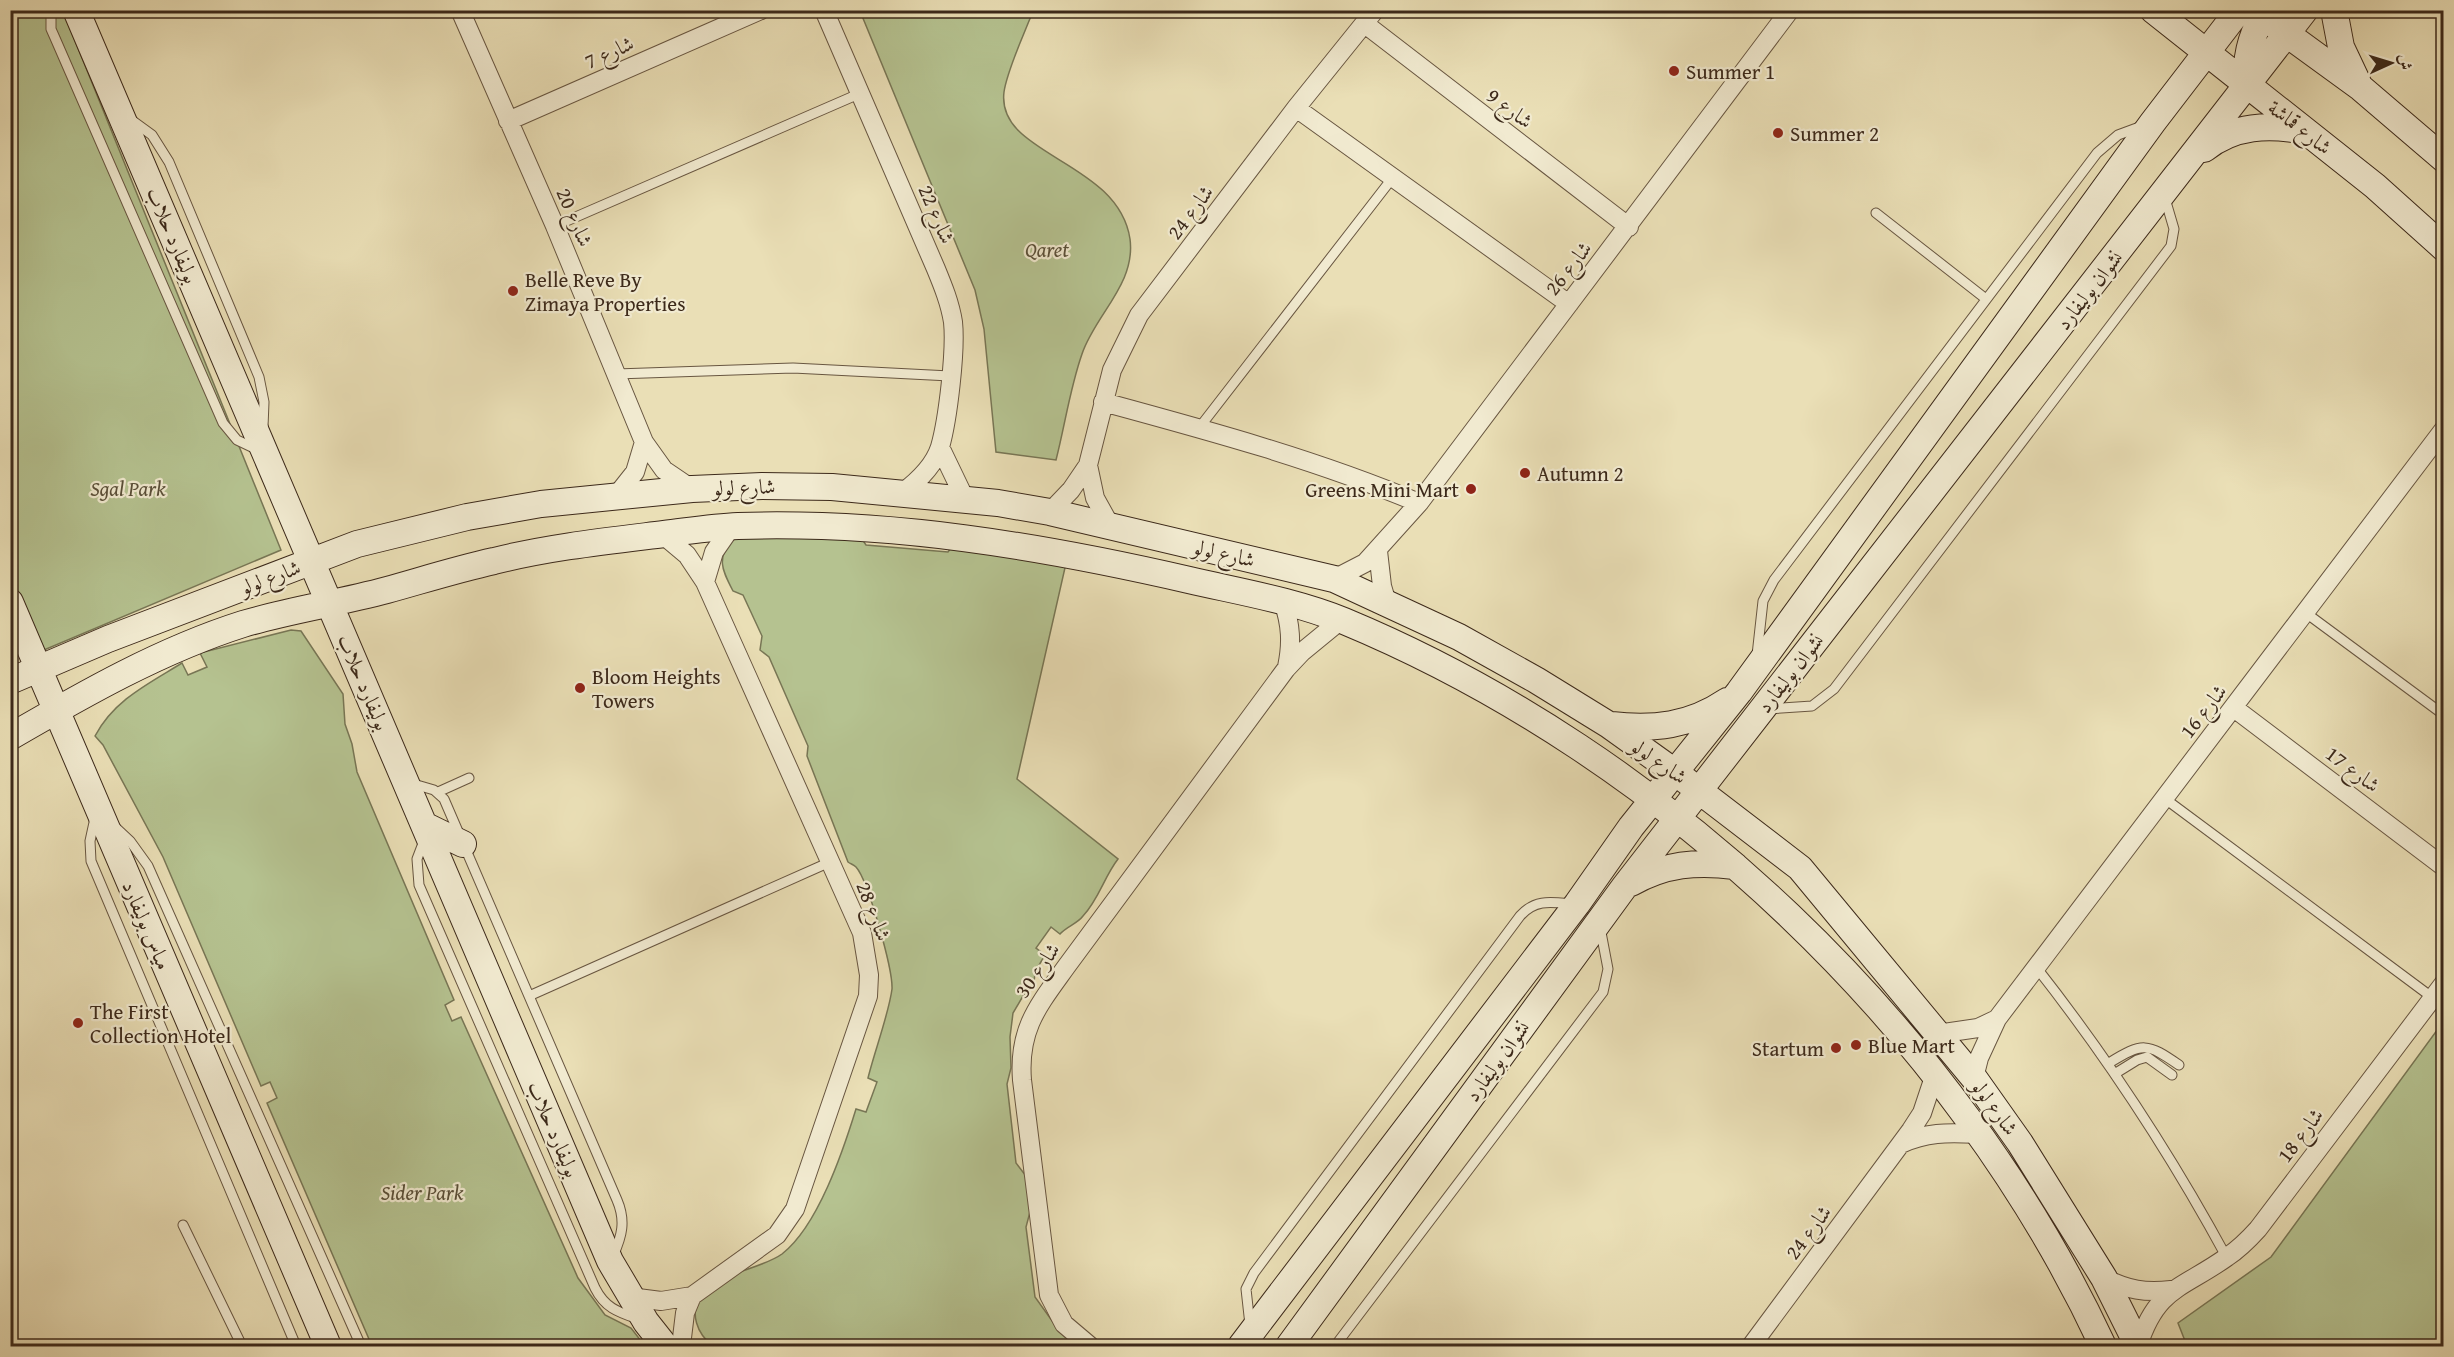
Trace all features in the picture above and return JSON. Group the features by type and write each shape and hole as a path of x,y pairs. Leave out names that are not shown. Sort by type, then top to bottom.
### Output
{"street":[{"name":"بوليفارد حلاب","path":"76,10 610,1261 630,1297 665,1347"},
{"name":"شارع 7","path":"508,121 761,10"},
{"name":"شارع 22","path":"824,10 947,295 954,340 940,447 925,473 902,493"},
{"name":"شارع 26","path":"1334,579 1365,564 1419,503 1629,227 1790,10"},
{"name":"شارع قماشة","path":"2153,10 2205,54 2375,186 2444,248"},
{"name":"نشوان بوليفارد","path":"1289,1347 1625,886 2164,195 2305,10"},
{"path":"2334,10 2341,46 2361,88"},
{"name":"شارع 20","path":"463,11 644,442 663,470 692,489"},
{"name":"نشوان بوليفارد","path":"1246,1340 1577,904 1653,800 1739,692 2153,122 2205,54 2256,12"},
{"path":"2247,87 2248,50 2256,12 2361,88 2444,159"},
{"name":"شارع 9","path":"1370,17 1629,227"},
{"name":"شارع 24","path":"1050,512 1071,490 1088,465 1112,370 1140,315 1296,108 1370,17"},
{"path":"1296,108 1394,176 1569,304"},
{"path":"2194,156 2212,142 2232,132 2255,127 2281,126 2307,132"},
{"path":"1103,402 1199,428 1359,478 1419,503"},
{"name":"شارع 16","path":"1974,1078 1997,1020 2444,429"},
{"path":"616,496 635,472 644,442"},
{"path":"940,447 965,500"},
{"name":"شارع 24","path":"1088,465 1095,498 1112,527"},
{"name":"شارع لولو","path":"10,681 108,639 357,544 467,517 541,504 692,489 762,486 832,487 965,500 1050,512 1334,579 1460,637 1609,725 1676,772 1800,868 1974,1078 2058,1200 2104,1278 2138,1346"},
{"path":"705,582 714,552 732,526"},
{"name":"شارع لولو","path":"10,737 129,671 235,627 496,560 579,544 732,526 817,526 938,534 1122,565 1283,601 1341,620 1441,667 1538,721 1653,800 1735,866 1837,963 1935,1074 1980,1134 2036,1222 2103,1347"},
{"name":"شارع 28","path":"630,1297 661,1301 692,1296 764,1245 787,1223 798,1201 863,1016 868,985 867,954 862,933 705,582 687,555 662,534"},
{"path":"1378,551 1379,569 1387,603"},
{"name":"شارع 30","path":"1283,601 1290,623 1291,646 1286,669"},
{"name":"مياس بوليفارد","path":"10,602 328,1347"},
{"name":"شارع 30","path":"1090,1347 1064,1324 1049,1295 1022,1080 1021,1059 1024,1037 1031,1018 1054,983 1286,669 1302,652 1341,620"},
{"path":"1609,725 1644,729 1678,724 1711,712 1739,692"},
{"name":"شارع 17","path":"2234,708 2444,867"},
{"path":"426,830 463,844"},
{"path":"1625,886 1650,873 1678,864 1707,863 1735,866"},
{"name":"شارع 18","path":"2138,1346 2145,1325 2156,1306 2171,1290 2227,1258 2258,1229 2321,1142 2438,991"},
{"path":"1937,1034 1978,1028 1997,1020"},
{"name":"شارع 24","path":"1751,1347 1922,1113 1935,1074"},
{"path":"1901,1144 1917,1136 1935,1133 1980,1134"},
{"name":"شارع 18","path":"2104,1278 2125,1289 2148,1293 2171,1290"},
{"path":"681,1347 685,1313 692,1296"}],"lane":[{"path":"51,10 51,29 223,423 237,440 264,449"},
{"path":"555,226 861,93"},
{"path":"1756,669 1761,612 1767,590 2106,143 2131,129 2153,122"},
{"path":"1199,428 1394,176"},
{"path":"1762,710 1812,706 1834,689 2171,246 2174,229 2164,195"},
{"path":"1876,213 1986,299"},
{"path":"616,374 793,368 950,376"},
{"path":"2306,613 2444,715"},
{"path":"438,792 469,778"},
{"path":"407,782 438,792 444,799 621,1210 622,1233 610,1261"},
{"path":"2164,798 2438,991"},
{"path":"97,810 90,841 91,861 296,1347"},
{"path":"97,810 130,841 147,866 361,1347"},
{"path":"426,830 417,859 419,885 595,1288 601,1300 610,1308 646,1322"},
{"path":"529,996 830,862"},
{"path":"1246,1340 1245,1298 1249,1280 1520,916 1533,905 1541,902 1577,904"},
{"path":"1335,1347 1603,992 1608,969 1599,922"},
{"path":"2036,967 2116,1073 2185,1181 2227,1258"},
{"path":"2109,1063 2130,1050 2142,1046 2155,1049 2179,1065"},
{"path":"2116,1073 2146,1057 2172,1075"},
{"path":"183,1225 242,1347"}],"green space":[{"name":"Sgal Park","path":"10,11 63,11 281,550 44,650 10,575"},
{"name":"Qaret","path":"860,11 1033,11 1006,83 1004,92 1007,113 1019,131 1037,146 1083,175 1104,192 1121,213 1130,239 1130,255 1121,285 1082,354 1056,460 996,452 984,329 975,290"},
{"path":"856,530 866,545 948,552 954,544 1067,559 1017,779 1118,859 1081,919 1060,934 1051,927 1036,948 1045,955 1035,972 1034,983 1013,1013 1010,1037 1011,1068 1007,1084 1016,1163 1026,1176 1030,1212 1026,1227 1035,1297 1060,1332 1078,1346 713,1346 703,1336 696,1323 697,1302 708,1288 727,1277 773,1259 782,1254 795,1241 818,1207 828,1187 856,1109 866,1112 877,1082 868,1078 892,989 879,926 861,875 856,867 848,862 807,756 808,746 769,657 760,650 762,636 743,595 733,591 722,563 724,551 732,535"},
{"name":"Sider Park","path":"291,630 301,631 343,694 345,724 352,744 357,772 454,1000 445,1005 452,1021 461,1017 578,1278 605,1315 631,1328 645,1346 372,1346 267,1103 277,1098 270,1082 261,1086 163,857 103,745 95,736 112,712 157,678 182,663 188,675 207,667 200,653"},
{"path":"2443,1022 2443,1346 2187,1346 2178,1323 2271,1257"}],"place":[{"name":"Summer 1","path":"1674,71"},
{"name":"Summer 2","path":"1778,133"},
{"name":"Belle Reve By Zimaya Properties","path":"513,291"},
{"name":"Autumn 2","path":"1525,473"},
{"name":"Greens Mini Mart","path":"1471,489"},
{"name":"Bloom Heights Towers","path":"580,688"},
{"name":"The First Collection Hotel","path":"78,1023"},
{"name":"Blue Mart","path":"1856,1045"},
{"name":"Startum","path":"1836,1048"}]}
